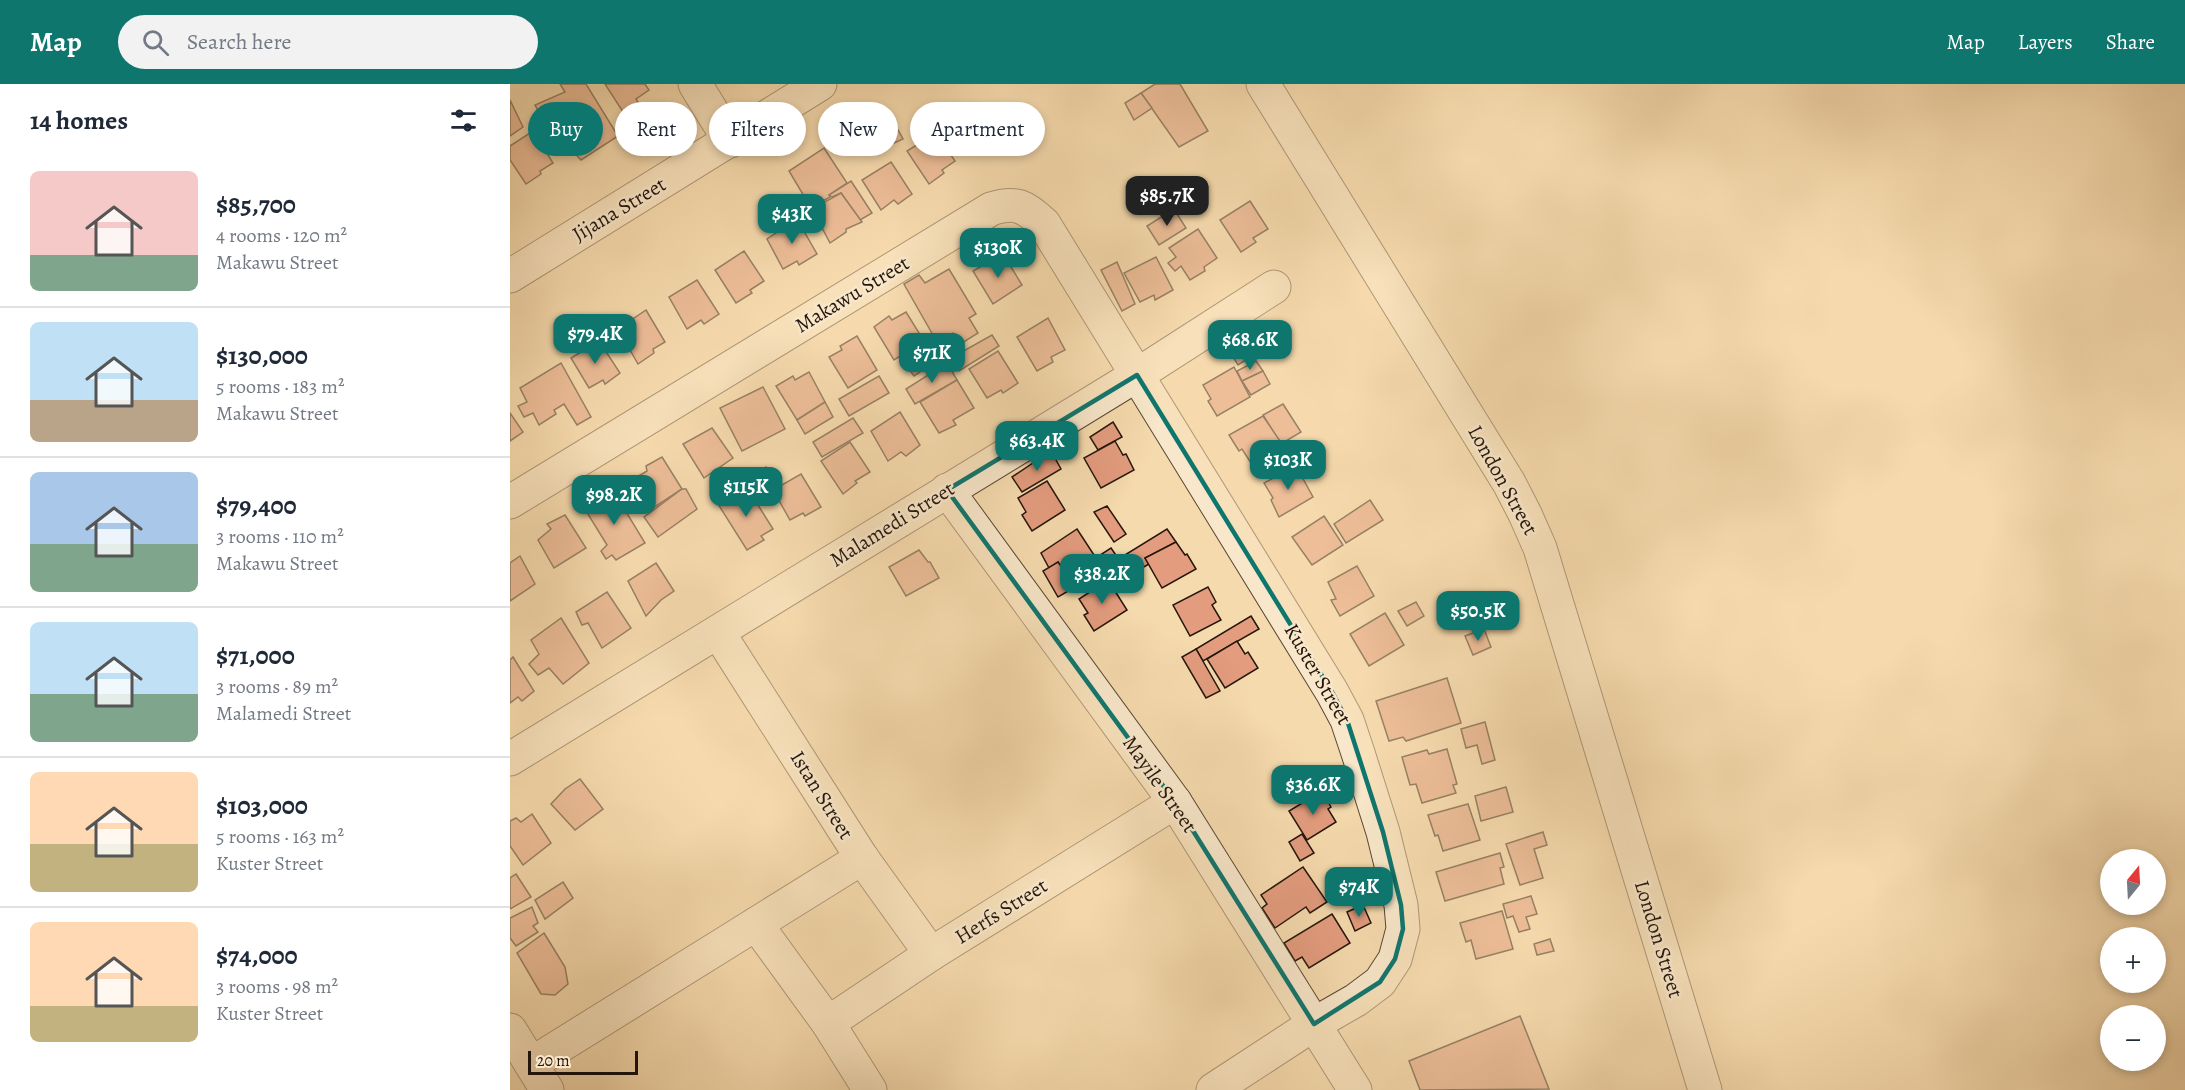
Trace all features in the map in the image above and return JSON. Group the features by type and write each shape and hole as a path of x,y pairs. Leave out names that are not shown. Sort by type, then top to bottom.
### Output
{"street":[{"path":"695,84 709,107"},
{"name":"Jijana Street","path":"792,102 820,84"},
{"name":"London Street","path":"1263,84 1484,443 1525,514 1543,559 1706,1090"},
{"name":"Jijana Street","path":"510,276 709,154"},
{"name":"Makawu Street","path":"510,502 991,209 1006,204 1029,210 1044,224 1137,375"},
{"name":"Malamedi Street","path":"510,759 1137,375 1274,288"},
{"name":"Kuster Street","path":"1137,375 1347,720 1383,832 1401,905 1403,929 1395,959 1380,982 1356,1000 1314,1024 1212,1090"},
{"name":"Mayile Street","path":"947,490 1175,802 1355,1090"},
{"name":"Istan Street","path":"718,632 862,858 931,954"},
{"name":"Herfs Street","path":"828,1023 931,954 1175,802"},
{"path":"510,1030 539,1077 756,924 862,858"},
{"path":"756,924 828,1023 870,1090"}],"highlighted area":[{"path":"1137,375 1332,692 1347,720 1383,832 1401,905 1403,929 1395,959 1380,982 1314,1024 1175,802 947,490"}],"building":[{"path":"560,84 586,84 597,102 542,102 565,92"},
{"path":"605,84 645,84 649,90 636,99 638,102 617,102"},
{"path":"1155,84 1180,84 1208,131 1179,147 1141,93"},
{"path":"1141,93 1152,108 1134,120 1125,103"},
{"path":"510,100 523,127 510,136"},
{"path":"603,112 615,131 615,138 603,146"},
{"path":"898,130 903,139 898,141"},
{"path":"528,134 528,156 549,156 553,163 526,184 510,160 510,146"},
{"path":"818,152 818,156 829,156 847,183 829,195 830,197 811,208 789,171"},
{"path":"910,156 952,156 955,161 942,170 944,173 929,184"},
{"path":"891,162 912,194 898,204 894,200 881,210 862,180"},
{"path":"851,181 872,213 860,220 841,193 832,197 829,195"},
{"path":"841,193 862,222 846,229 846,232 830,243 812,209"},
{"path":"1250,201 1268,229 1253,238 1256,242 1241,252 1220,220"},
{"path":"1174,209 1186,228 1159,245 1147,226"},
{"path":"797,219 817,254 799,265 797,261 783,269 767,239"},
{"path":"1198,229 1217,258 1204,267 1205,271 1190,280 1181,266 1175,271 1168,263 1176,257 1169,248"},
{"path":"744,251 764,281 750,290 752,293 736,303 715,270"},
{"path":"1005,257 1022,285 993,304 973,271 990,261 991,264"},
{"path":"1156,257 1173,290 1155,300 1154,295 1140,302 1124,273"},
{"path":"1117,262 1135,304 1122,311 1101,270"},
{"path":"949,269 976,314 969,318 978,333 959,345 953,333 937,342 904,284 919,275 925,283"},
{"path":"697,280 719,314 704,324 701,320 687,329 669,297"},
{"path":"646,310 665,342 653,349 654,353 638,364 618,329"},
{"path":"906,312 924,341 894,360 874,327 889,316 892,320"},
{"path":"1048,318 1065,350 1051,357 1053,362 1037,371 1017,337"},
{"path":"992,335 999,346 959,371 951,358"},
{"path":"1247,335 1257,353 1238,365 1227,347"},
{"path":"857,336 877,370 848,388 829,357 842,350 840,346"},
{"path":"930,338 940,359 914,376 900,357"},
{"path":"599,341 620,373 605,384 603,380 589,388 571,358"},
{"path":"998,351 1018,383 1003,393 1001,390 987,398 969,369"},
{"path":"1256,361 1263,371 1242,381 1237,371"},
{"path":"561,363 591,417 577,425 564,404 554,410 556,414 539,425 533,413 524,417 518,406 527,402 520,388"},
{"path":"947,363 957,380 915,404 906,389"},
{"path":"1234,367 1250,397 1217,416 1208,401 1211,399 1203,385"},
{"path":"1263,371 1270,384 1251,395 1242,381"},
{"path":"809,372 825,402 797,420 776,386 793,376 795,380"},
{"path":"879,376 889,393 849,416 839,399"},
{"path":"957,380 974,408 953,420 956,425 939,433 920,402"},
{"path":"763,387 785,429 742,451 720,408"},
{"path":"825,402 833,417 805,434 797,420"},
{"path":"1283,404 1301,432 1281,444 1263,415"},
{"path":"900,412 920,445 906,456 901,452 888,461 871,431"},
{"path":"510,413 523,432 510,441"},
{"path":"1263,416 1282,444 1251,463 1242,449 1239,451 1229,435"},
{"path":"853,418 863,433 822,457 813,442"},
{"path":"1113,422 1122,437 1098,450 1090,437"},
{"path":"712,428 733,458 704,478 683,444"},
{"path":"1115,441 1123,455 1126,454 1134,470 1101,488 1084,458"},
{"path":"850,442 870,472 855,481 857,483 843,494 821,461"},
{"path":"1051,451 1061,469 1022,492 1012,477"},
{"path":"662,457 682,489 653,508 635,478 647,471 646,466"},
{"path":"1296,466 1313,497 1279,517 1271,500 1273,498 1264,483"},
{"path":"766,467 776,484 760,492 750,475"},
{"path":"801,474 821,507 805,516 803,513 790,520 773,490"},
{"path":"1047,481 1065,510 1032,531 1022,515 1026,512 1018,498"},
{"path":"746,486 773,529 761,536 764,540 747,550 718,504"},
{"path":"682,489 686,489 697,509 658,537 644,517"},
{"path":"614,492 645,543 616,560 612,555 606,559 601,551 607,545 583,506 597,497 601,500"},
{"path":"1370,500 1383,520 1346,543 1334,524"},
{"path":"1107,506 1126,534 1114,542 1094,512"},
{"path":"565,515 586,548 554,568 538,540 551,529 547,524"},
{"path":"1324,516 1343,545 1312,565 1292,537"},
{"path":"1077,529 1096,558 1068,576 1058,562 1049,568 1041,553"},
{"path":"1167,529 1176,542 1145,558 1149,564 1130,575 1120,558"},
{"path":"1176,542 1196,569 1162,588 1145,558"},
{"path":"1111,548 1120,561 1058,597 1043,571 1058,562 1068,576"},
{"path":"919,550 930,562 939,578 906,596 889,567"},
{"path":"520,556 535,584 510,601 510,563"},
{"path":"656,563 674,591 661,600 646,616 628,581"},
{"path":"1357,566 1374,596 1340,616 1331,600 1336,599 1328,582"},
{"path":"1108,580 1127,610 1094,631 1084,615 1088,613 1079,599"},
{"path":"1208,587 1216,602 1212,605 1221,620 1190,636 1173,605"},
{"path":"607,592 631,628 602,648 588,623 582,625 576,612"},
{"path":"1416,602 1424,616 1407,626 1398,611"},
{"path":"1385,613 1404,645 1369,666 1350,634"},
{"path":"1251,616 1259,629 1203,661 1196,649"},
{"path":"561,618 589,663 563,684 549,668 538,675 529,664 539,654 531,640"},
{"path":"1484,629 1491,647 1473,655 1465,636"},
{"path":"1237,641 1245,654 1248,652 1258,668 1225,688 1207,659"},
{"path":"1196,649 1220,691 1206,698 1182,657"},
{"path":"513,657 534,691 522,701 518,697 510,703 510,660"},
{"path":"1447,678 1461,723 1406,741 1403,737 1389,741 1376,701"},
{"path":"1485,722 1495,760 1482,764 1477,745 1466,748 1461,729"},
{"path":"1447,749 1457,784 1453,785 1456,793 1422,803 1416,784 1410,785 1402,757 1427,750 1429,754"},
{"path":"580,779 603,809 575,830 551,804 565,789"},
{"path":"1506,787 1513,812 1481,821 1475,796"},
{"path":"1322,791 1331,807 1328,809 1336,822 1307,840 1289,811"},
{"path":"1468,804 1480,840 1443,851 1428,815"},
{"path":"532,814 551,843 523,865 510,846 510,821 516,818 521,822"},
{"path":"1543,832 1547,845 1534,849 1543,878 1520,885 1506,844"},
{"path":"1302,834 1314,853 1300,861 1289,842"},
{"path":"1500,853 1504,867 1500,868 1504,884 1445,901 1436,872"},
{"path":"1303,867 1327,902 1310,913 1306,907 1275,928 1262,908 1267,904 1261,895"},
{"path":"516,874 531,897 510,909 510,878"},
{"path":"563,882 573,898 545,919 535,900"},
{"path":"1531,896 1537,914 1526,917 1530,929 1519,932 1513,916 1507,918 1503,904"},
{"path":"1363,905 1371,923 1355,931 1347,912"},
{"path":"532,907 538,923 533,926 538,932 516,946 510,938 510,918"},
{"path":"1502,911 1513,949 1476,959 1471,940 1466,942 1460,923"},
{"path":"1332,914 1350,943 1309,968 1302,957 1295,961 1284,943"},
{"path":"544,933 565,967 568,984 555,995 541,994 517,953"},
{"path":"1550,939 1554,951 1537,955 1534,944"},
{"path":"1520,1016 1549,1089 1420,1090 1409,1061"}]}
